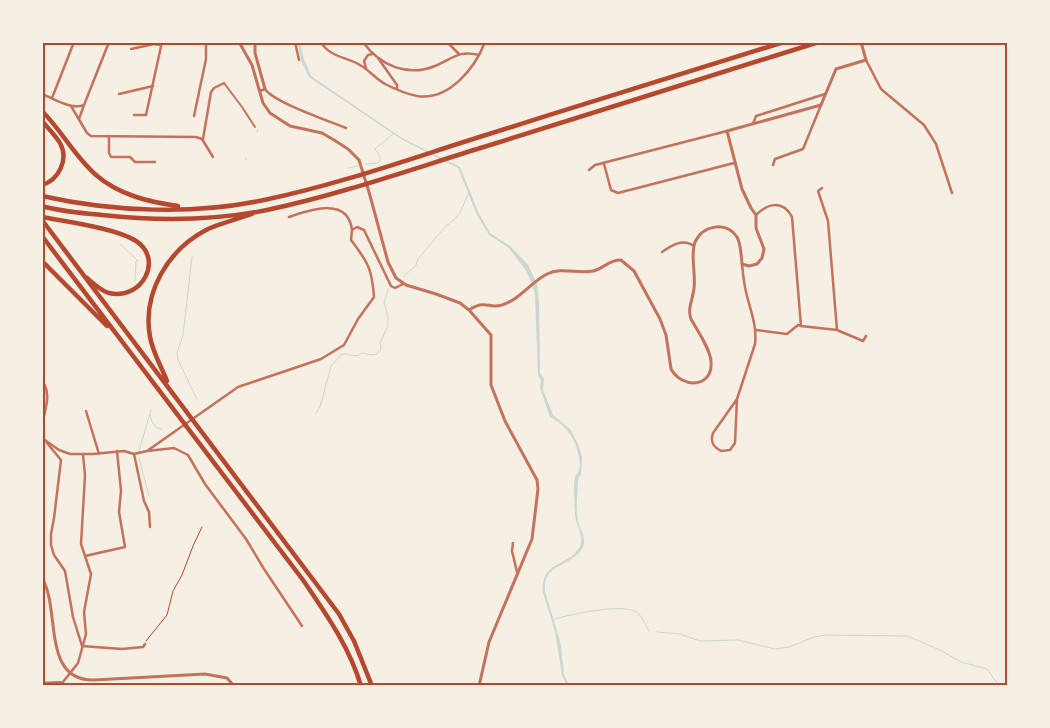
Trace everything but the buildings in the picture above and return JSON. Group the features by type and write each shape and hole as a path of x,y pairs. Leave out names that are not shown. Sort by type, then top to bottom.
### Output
{"highway":[{"path":"42,196 86,204 137,209 227,206 264,200 349,177 784,42"},
{"path":"171,389 154,352 149,324 152,298 162,271 183,246 208,229 266,210 348,189 819,42"},
{"path":"42,110 96,175 121,192 155,203 191,208"},
{"path":"42,121 60,144 64,156 61,169 55,178 42,185"},
{"path":"42,206 136,219 192,219 266,210"},
{"path":"42,218 123,234 138,242 146,253 148,269 143,283 133,292 107,293 83,276"},
{"path":"42,218 83,276 171,389 339,614 354,641 372,686"},
{"path":"42,236 303,580 346,646 361,686"},
{"path":"42,261 120,340"}],"street":[{"path":"52,98 74,42"},
{"path":"80,119 84,104 109,42"},
{"path":"194,116 206,59 206,42"},
{"path":"239,42 252,64 264,106 274,116 290,126 322,133 334,140 348,149 361,164 390,269 396,278 403,284 451,299 469,310 491,335 491,385 505,421 538,483 532,539 489,642 479,686"},
{"path":"255,42 256,53 268,94 346,128"},
{"path":"295,42 299,60"},
{"path":"320,42 327,50 358,64 382,82 397,90 422,96 451,88 459,83 476,62 485,42"},
{"path":"363,42 377,57 397,85 397,90"},
{"path":"447,42 459,54"},
{"path":"861,42 866,60 881,89 924,125 936,144 952,193"},
{"path":"131,49 162,44 146,114 134,115"},
{"path":"366,69 364,61 366,56 374,54"},
{"path":"377,57 394,68 411,70 433,66 459,54 479,55"},
{"path":"772,165 775,159 803,150 836,68 866,60"},
{"path":"203,141 211,92 214,88 224,83 254,127"},
{"path":"119,94 153,86"},
{"path":"260,90 265,89"},
{"path":"42,94 71,106 84,104"},
{"path":"753,124 756,116 826,94"},
{"path":"589,170 595,165 821,105"},
{"path":"71,106 89,134 199,138 213,157"},
{"path":"726,131 742,189 756,215 756,228 764,245 764,255 760,262 754,266 742,264"},
{"path":"110,136 109,153 111,157 130,157 135,162 155,162"},
{"path":"604,164 611,190 618,193 734,163"},
{"path":"822,188 818,191 828,221 837,330"},
{"path":"756,215 767,206 778,205 785,207 792,217 801,326"},
{"path":"44,439 64,452 83,455 124,451 140,454 238,387 321,359 344,345 358,319 374,297 367,261 350,240 352,230 350,220 342,212 328,207 289,217"},
{"path":"352,230 357,227 364,230 391,286 395,288 403,284"},
{"path":"469,310 481,304 495,306 504,304 540,278 554,272 591,271 614,261 622,260 634,271 660,319 666,335 673,373 679,379 693,384 707,376 712,365 710,356 690,316 695,277 694,246 699,235 708,228 727,228 736,236 740,243 744,284 756,330 755,344 737,399 735,443 730,450 721,451 714,447 713,433 737,399"},
{"path":"662,252 678,243 685,242 694,246"},
{"path":"756,330 787,334 798,325 837,330 863,341 866,336"},
{"path":"42,381 48,390 48,400 42,424"},
{"path":"86,411 99,454"},
{"path":"44,439 61,460 51,545 54,555 65,571 73,617 82,646"},
{"path":"147,451 174,448 188,455 205,484 246,539 264,570 302,626"},
{"path":"85,556 125,547 119,512 121,491 117,452"},
{"path":"134,454 144,501 149,512 150,527"},
{"path":"42,683 63,684 69,672 78,663 86,634 84,612 91,574 81,544 85,475 83,455"},
{"path":"514,543 512,551 517,572"},
{"path":"42,578 49,594 59,656 69,672 79,678 86,680 205,674 227,678 234,686"},
{"path":"82,646 143,648 145,644"}],"path":[{"path":"145,644 166,615 173,591 182,576 202,527"}],"shaded area":[{"path":"298,43 300,43 311,76 402,138 460,167 479,214 490,233 510,246 528,265 537,284 540,373 544,379 543,390 553,415 570,429 582,457 581,474 578,478 577,511 584,544 578,554 553,570 545,582 545,592 561,645 564,675 569,685 567,685 562,675 555,631 543,592 543,582 550,570 574,554 581,544 581,536 575,515 574,490 575,477 580,467 578,451 570,433 550,417 540,388 535,293 527,272 509,248 489,235 477,215 458,168 401,139 309,77 301,60"}],"waterway":[{"path":"366,164 378,163 380,158 375,149 393,134"},
{"path":"348,168 358,166"},
{"path":"403,277 416,265 418,259 445,227 460,213 469,192"},
{"path":"120,244 137,260"},
{"path":"192,257 183,335 177,353 178,360 197,399"},
{"path":"135,281 136,261 139,260"},
{"path":"316,413 320,407 331,366 342,354 355,356 362,353 371,355 377,354 381,349 380,343 388,326 388,316 384,303 388,289"},
{"path":"139,451 151,410"},
{"path":"150,414 155,426 162,429"},
{"path":"139,458 149,496"},
{"path":"554,619 598,610 632,610 639,614 649,631"},
{"path":"657,632 680,634 700,641 738,640 775,649 789,647 814,637 826,635 907,636 940,650 961,662 987,669 999,686"}]}
